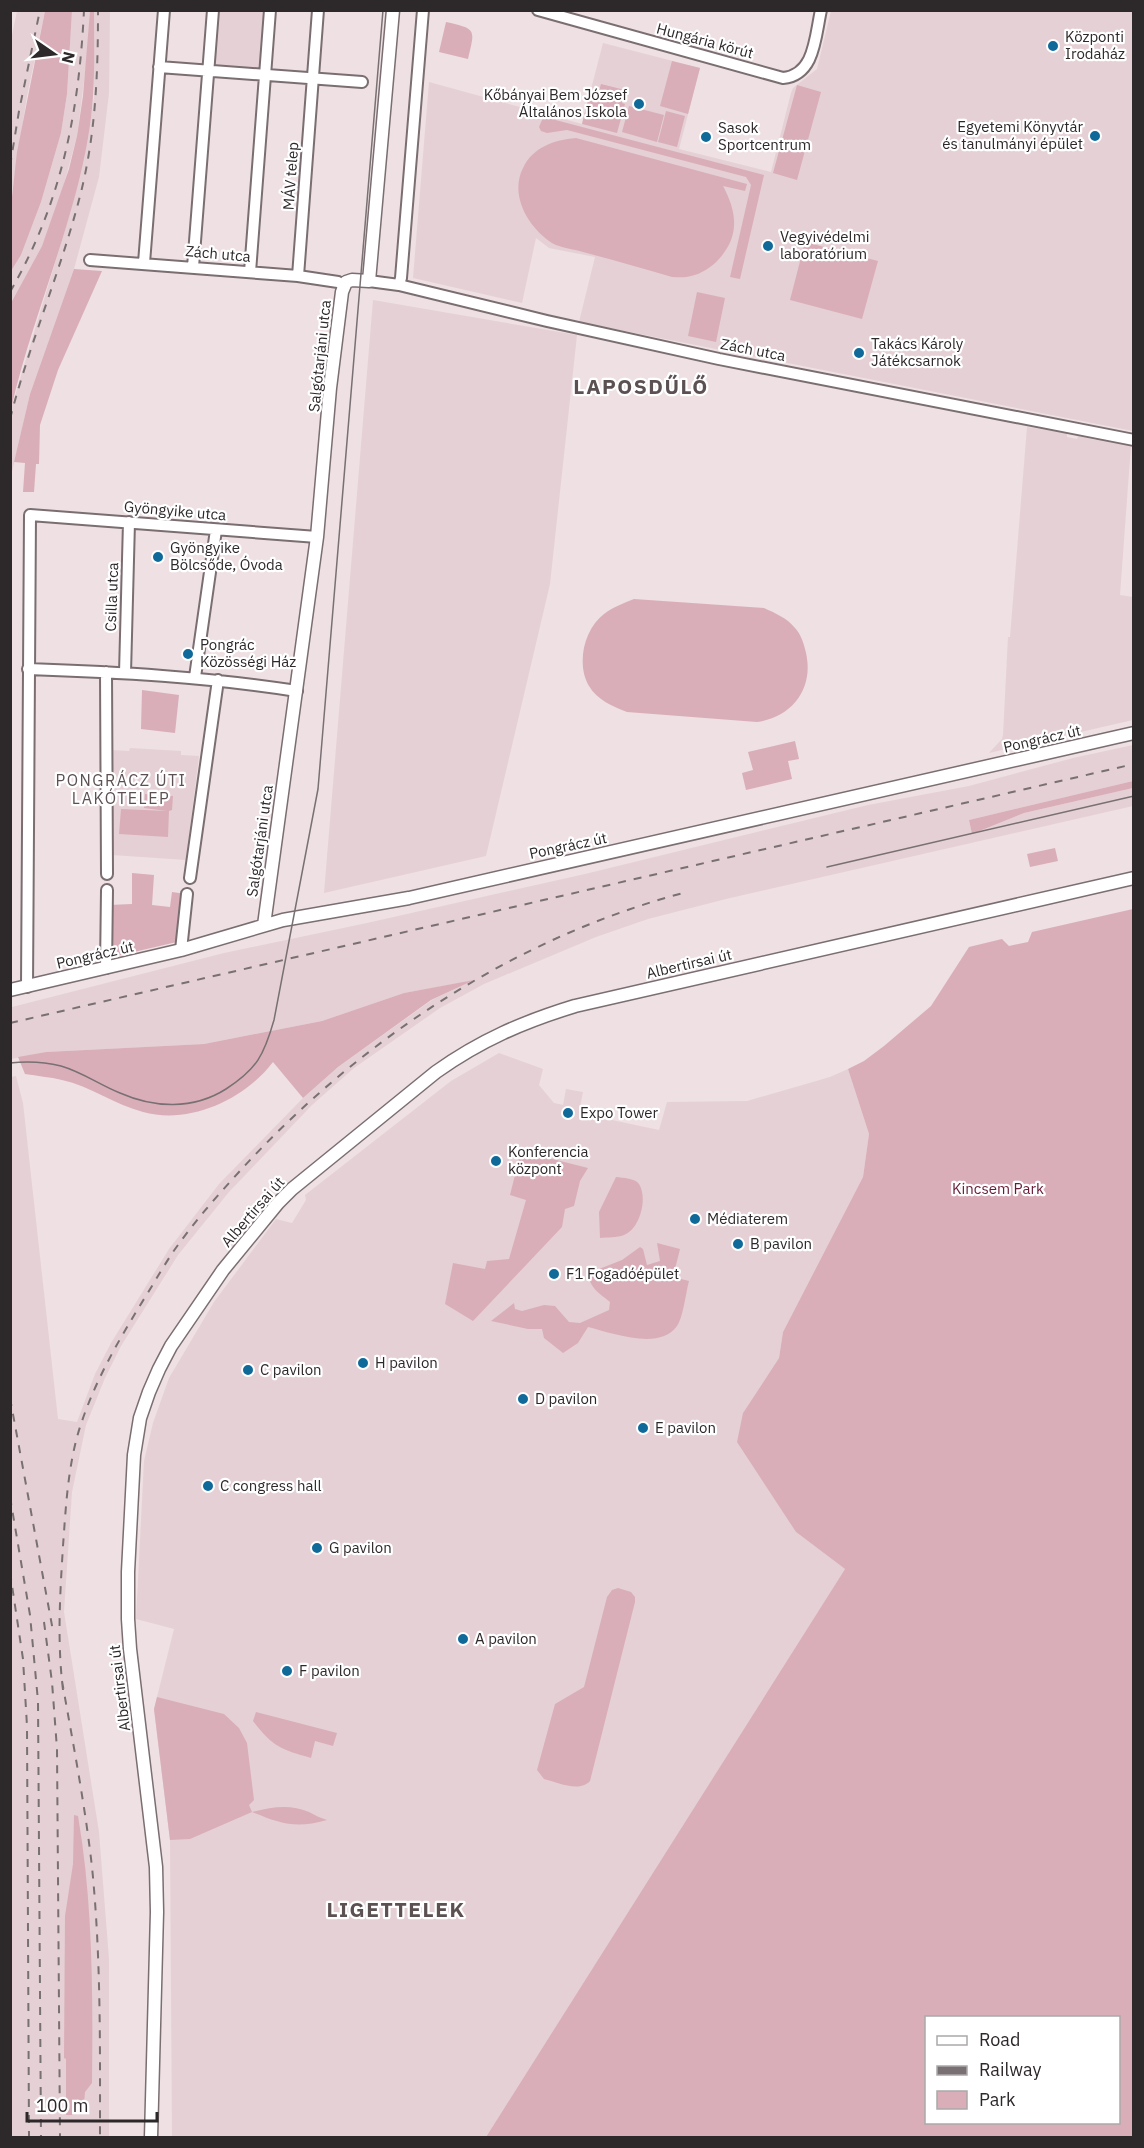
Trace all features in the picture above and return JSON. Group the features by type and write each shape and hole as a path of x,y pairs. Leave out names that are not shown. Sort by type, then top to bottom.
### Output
{"street":[{"path":"144,263 164,10"},
{"path":"193,267 213,10"},
{"path":"250,272 270,10"},
{"name":"MÁV telep","path":"298,276 318,10"},
{"path":"369,280 393,10"},
{"path":"399,285 423,10"},
{"name":"Hungária körút","path":"538,10 783,78 793,77 803,71 810,60 821,10"},
{"path":"159,67 362,82"},
{"name":"Zách utca","path":"90,260 298,276 344,285"},
{"name":"Salgótarjáni utca","path":"264,925 317,537 330,388 344,285 352,280 369,280"},
{"name":"Zách utca","path":"369,280 718,359 1134,440"},
{"name":"Gyöngyike utca","path":"28,669 30,515 317,537"},
{"name":"Csilla utca","path":"125,673 129,522"},
{"path":"195,677 216,530"},
{"path":"27,987 28,669 195,677 297,691"},
{"path":"106,672 107,874"},
{"path":"190,877 218,680"},
{"name":"Pongrácz út","path":"10,990 181,950 283,920 409,898 1134,733"},
{"name":"Albertirsai út","path":"151,2138 157,1912 154,1842 129,1649 134,1455 140,1418 159,1369 223,1270 267,1215 292,1189 436,1072 453,1060 517,1025 575,1005 1134,878"},
{"path":"106,968 107,890"},
{"path":"181,950 188,894"}],"shaded area":[{"path":"17,11 45,11 27,96 10,205 11,40"},
{"path":"72,11 90,11 89,42 77,136 58,206 42,246 11,303 11,271 21,255 41,202 61,133 67,94"},
{"path":"94,11 110,11 109,93 99,177 74,269 30,394 11,476 11,409 71,210 88,138 94,97"},
{"path":"215,11 267,11 262,72 210,68"},
{"path":"831,11 1133,11 1133,431 579,322 595,257 549,248 536,238 522,303 413,278 429,82 582,124 603,43 700,68 679,149 771,172 791,93 793,88 817,69"},
{"path":"373,300 577,335 550,584 486,856 324,893"},
{"path":"1027,427 1067,433 1067,437 1077,439 1078,436 1096,440 1097,437 1131,445 1120,595 1133,597 1133,720 989,753 1003,735 1008,637 1010,637"},
{"path":"1133,745 1133,781 969,820 972,834 1024,813 1133,788 1133,806 648,919 596,937 484,984 440,1008 354,1068 312,1105 229,1192 178,1255 121,1346 105,1378 86,1425 72,1492 64,1612 99,1832 109,1959 109,2137 11,2137 11,1077 16,1076 23,1103 58,1419 77,1422 95,1374 111,1343 169,1249 219,1184 303,1098 338,1067 432,1000 471,981 404,993 322,1021 204,1044 46,1052 11,1059 10,1002 12,1007 224,953 585,874 868,805 969,786 1073,758"},
{"path":"130,748 181,751 181,755 199,756 186,860 112,855 111,750 129,751"},
{"path":"499,1053 543,1069 539,1085 554,1103 563,1105 566,1089 583,1092 580,1107 592,1110 591,1119 612,1120 659,1130 667,1102 747,1101 830,1077 848,1069 869,1134 863,1177 783,1332 779,1358 743,1413 796,1532 845,1569 486,2137 172,2137 170,1840 154,1709 174,1629 136,1619 144,1461 153,1423 169,1378 214,1302 276,1219 292,1223 306,1200 305,1195 451,1081"}],"green space":[{"path":"45,11 72,11 67,94 61,133 41,202 21,255 11,271 11,205 17,152"},
{"path":"90,11 94,11 94,74 88,138 72,206 11,409 11,303 42,246 69,169 83,96"},
{"path":"446,22 464,27 471,32 472,42 468,59 439,52"},
{"path":"672,61 700,68 688,114 660,106"},
{"path":"601,84 625,90 622,103 625,104 617,133 582,124 589,95 597,97"},
{"path":"797,85 821,92 797,180 773,173"},
{"path":"629,106 664,115 657,142 622,132"},
{"path":"666,111 685,116 677,147 658,142"},
{"path":"548,118 764,175 740,279 730,277 751,185 746,177 567,130 547,133 541,131 539,127 542,120"},
{"path":"576,138 747,184 745,191 723,186 731,205 734,224 730,242 719,259 699,274 672,277 559,246 544,237 529,220 524,210 518,189 519,179 527,161 538,150 552,143"},
{"path":"805,242 878,261 862,319 790,300"},
{"path":"74,269 102,271 58,370 40,425 39,464 36,464 34,492 23,492 25,463 14,462 30,394"},
{"path":"697,292 725,298 716,342 688,336"},
{"path":"634,599 764,608 781,616 797,630 802,639 808,666 804,689 798,699 781,714 757,722 627,712 617,708 596,695 589,686 583,668 584,647 591,628 597,620 611,609"},
{"path":"142,690 179,695 175,733 141,729"},
{"path":"795,741 799,759 788,761 792,779 746,790 742,773 753,770 748,752"},
{"path":"1133,781 1133,788 1024,813 972,834 969,820"},
{"path":"145,794 173,796 172,810 169,811 168,837 119,834 121,809 167,811 144,808"},
{"path":"1055,848 1058,861 1030,867 1027,854"},
{"path":"132,873 154,875 152,905 170,907 172,892 186,894 181,941 108,958 109,905 132,904"},
{"name":"Kincsem Park","path":"1133,909 1133,2137 486,2137 845,1569 796,1532 737,1442 743,1413 779,1358 783,1332 863,1177 869,1134 848,1069 864,1061 884,1046 931,1006 969,947 1002,939 1009,946 1028,942 1032,932"},
{"path":"474,980 431,1000 338,1067 303,1098 273,1062 261,1075 232,1098 197,1112 161,1115 133,1109 72,1083 25,1074 18,1057 46,1052 204,1044 322,1021 404,993"},
{"path":"521,1151 588,1168 580,1181 574,1206 565,1209 562,1227 473,1321 445,1304 453,1263 485,1269 487,1261 509,1259 526,1200 510,1195"},
{"path":"616,1177 632,1179 639,1184 643,1197 641,1212 630,1232 618,1237 600,1238 599,1212"},
{"path":"657,1243 680,1249 673,1277 689,1281 683,1311 677,1326 659,1338 622,1336 588,1327 578,1343 563,1353 544,1338 542,1329 528,1329 491,1321 514,1303 515,1309 522,1311 544,1305 555,1306 569,1322 580,1323 609,1310 610,1302 590,1282 589,1273 622,1260 640,1247 643,1249 647,1265 660,1261"},
{"path":"618,1588 631,1592 635,1597 635,1602 590,1781 574,1786 544,1779 537,1770 555,1704 584,1687 607,1597 612,1590"},
{"path":"157,1697 224,1714 239,1728 247,1743 254,1800 249,1805 252,1812 190,1839 170,1840 154,1709"},
{"path":"256,1712 337,1733 333,1746 315,1741 311,1758 284,1749 272,1742 253,1721"},
{"path":"288,1807 302,1809 327,1820 297,1825 272,1820 252,1812"},
{"path":"74,1815 78,1816 87,1882 92,1982 92,2083 85,2092 84,2104 72,2115 66,2115 65,1916 73,1864"}],"tram line":[{"path":"10,1063 36,1062 61,1066 113,1090 146,1102 187,1103 213,1096 237,1082 252,1068 267,1043 274,1020 318,789 383,10"},
{"path":"827,867 1134,796"}],"railway":[{"path":"10,166 40,10"},
{"path":"10,292 43,224 65,156 78,84 84,10"},
{"path":"10,419 66,246 87,166 95,100 98,10"},
{"path":"10,1023 1134,764"},
{"path":"63,1690 60,1600 68,1483 77,1436 102,1373 118,1343 169,1258 191,1228 251,1159 296,1114 345,1071 396,1032 449,996 505,964 562,936 622,912 683,893"},
{"path":"10,1398 53,1631"},
{"path":"10,1497 30,1615 38,1701 41,2138"},
{"path":"10,1572 23,1659 27,1726 29,2138"},
{"path":"44,1622 52,1682 57,1749 60,2138"},
{"path":"62,1681 86,1820 95,1901 99,2002 100,2138"}],"place":[{"name":"Központi Irodaház","path":"1053,46"},
{"name":"Kőbányai Bem József Általános Iskola","path":"639,104"},
{"name":"Egyetemi Könyvtár és tanulmányi épület","path":"1095,136"},
{"name":"Sasok Sportcentrum","path":"706,137"},
{"name":"Vegyivédelmi laboratórium","path":"768,246"},
{"name":"Takács Károly Játékcsarnok","path":"859,353"},
{"name":"Gyöngyike Bölcsőde, Óvoda","path":"158,557"},
{"name":"Pongrác Közösségi Ház","path":"188,654"},
{"name":"Expo Tower","path":"568,1113"},
{"name":"Konferencia központ","path":"496,1161"},
{"name":"Médiaterem","path":"695,1219"},
{"name":"B pavilon","path":"738,1244"},
{"name":"F1 Fogadóépület","path":"554,1274"},
{"name":"H pavilon","path":"363,1363"},
{"name":"C pavilon","path":"248,1370"},
{"name":"D pavilon","path":"523,1399"},
{"name":"E pavilon","path":"643,1428"},
{"name":"C congress hall","path":"208,1486"},
{"name":"G pavilon","path":"317,1548"},
{"name":"A pavilon","path":"463,1639"},
{"name":"F pavilon","path":"287,1671"}],"district":[{"name":"LAPOSDŰLŐ","path":"641,387"},
{"name":"PONGRÁCZ ÚTI LAKÓTELEP","path":"121,789"},
{"name":"LIGETTELEK","path":"396,1910"}]}
